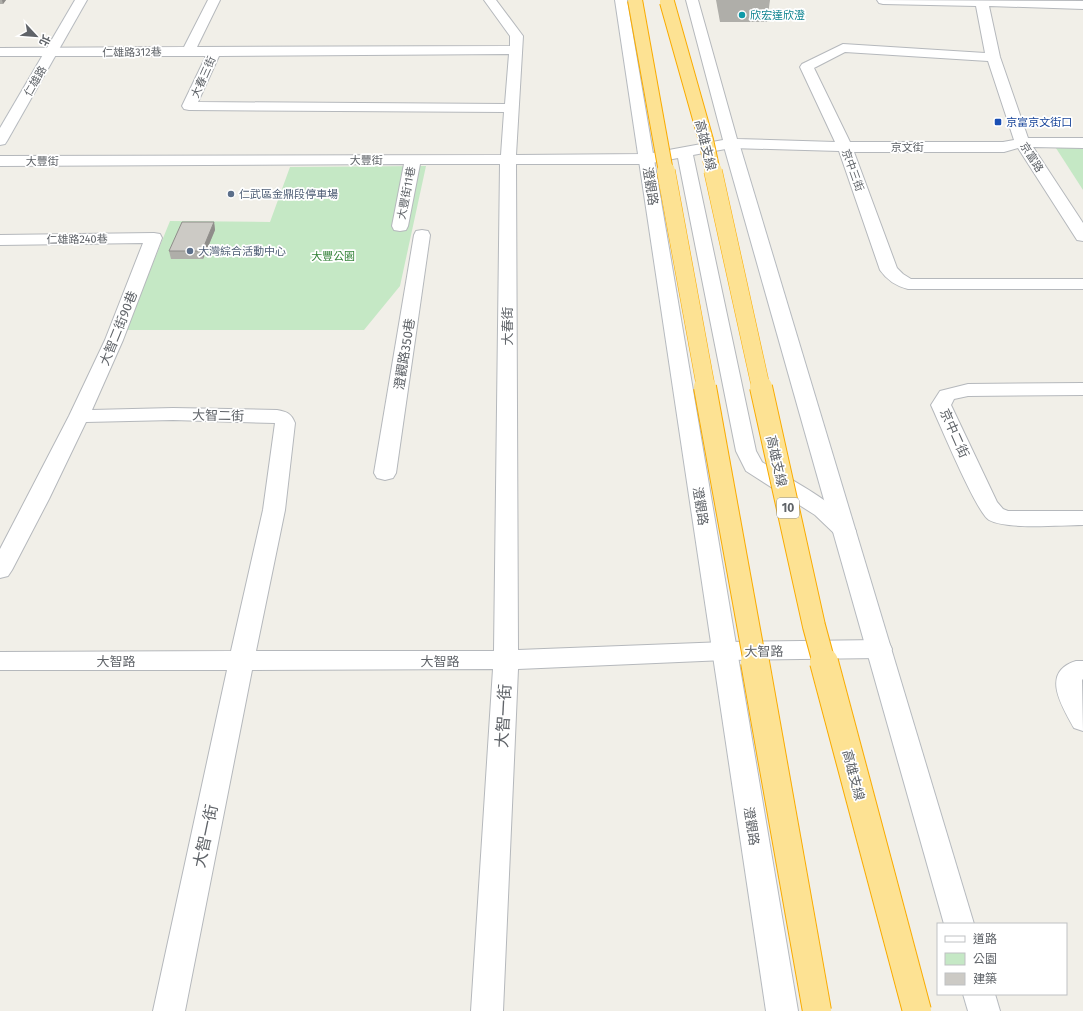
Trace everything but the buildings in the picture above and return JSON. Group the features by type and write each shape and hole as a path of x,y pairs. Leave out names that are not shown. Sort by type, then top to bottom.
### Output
{"highway":[{"path":"635,0 753,648 817,1011"},
{"name":"高雄支線","path":"667,2 706,140 814,626 918,1011"}],"street":[{"name":"仁雄路","path":"0,141 81,0"},
{"path":"189,51 214,0"},
{"name":"大春街","path":"490,0 517,36 508,159 506,660"},
{"name":"澄觀路","path":"621,0 782,1011"},
{"path":"692,0 731,143 880,649 959,923"},
{"path":"883,0 981,1 1083,5"},
{"name":"京富路","path":"981,1 993,57 1022,142 1083,236"},
{"name":"京中三街","path":"993,57 843,48 806,67 845,147 889,270 897,278 908,284 1083,284"},
{"name":"大春三街","path":"511,108 189,106 214,52 516,50"},
{"name":"仁雄路312巷","path":"0,52 214,52"},
{"name":"京文街","path":"731,143 845,147 1004,147 1022,142 1083,143"},
{"name":"大豐街","path":"0,162 646,158 731,143"},
{"path":"685,152 746,451 754,466 823,510 845,531"},
{"name":"大豐街11巷","path":"400,226 413,160"},
{"name":"澄觀路350巷","path":"385,473 422,235"},
{"name":"仁雄路240巷","path":"0,240 154,238"},
{"name":"大智二街90巷","path":"79,416 114,340 154,238"},
{"name":"京中二街","path":"1083,389 968,390 947,395 941,405 987,504 995,514 1005,518 1083,518"},
{"name":"大智二街","path":"79,416 173,414 277,416 283,418 285,423 274,510 241,661"},
{"path":"0,570 38,499 79,416"},
{"name":"大智路","path":"0,661 506,660 724,651 880,649"},
{"name":"大智一街","path":"487,1011 506,660"},
{"name":"大智一街","path":"169,1011 241,661"},
{"path":"1083,670 1076,670 1069,678 1069,692 1083,721"},
{"path":"979,995 984,1011"}],"green space":[{"path":"1054,145 1083,145 1083,190"},
{"name":"大豐公園","path":"426,166 400,286 364,330 126,330 170,221 270,222 290,167"}],"place":[{"name":"欣宏達欣澄","path":"742,15"},
{"name":"京富京文街口","path":"998,122"},
{"name":"仁武區金鼎段停車場","path":"231,194"},
{"name":"大灣綜合活動中心","path":"190,251"}]}
